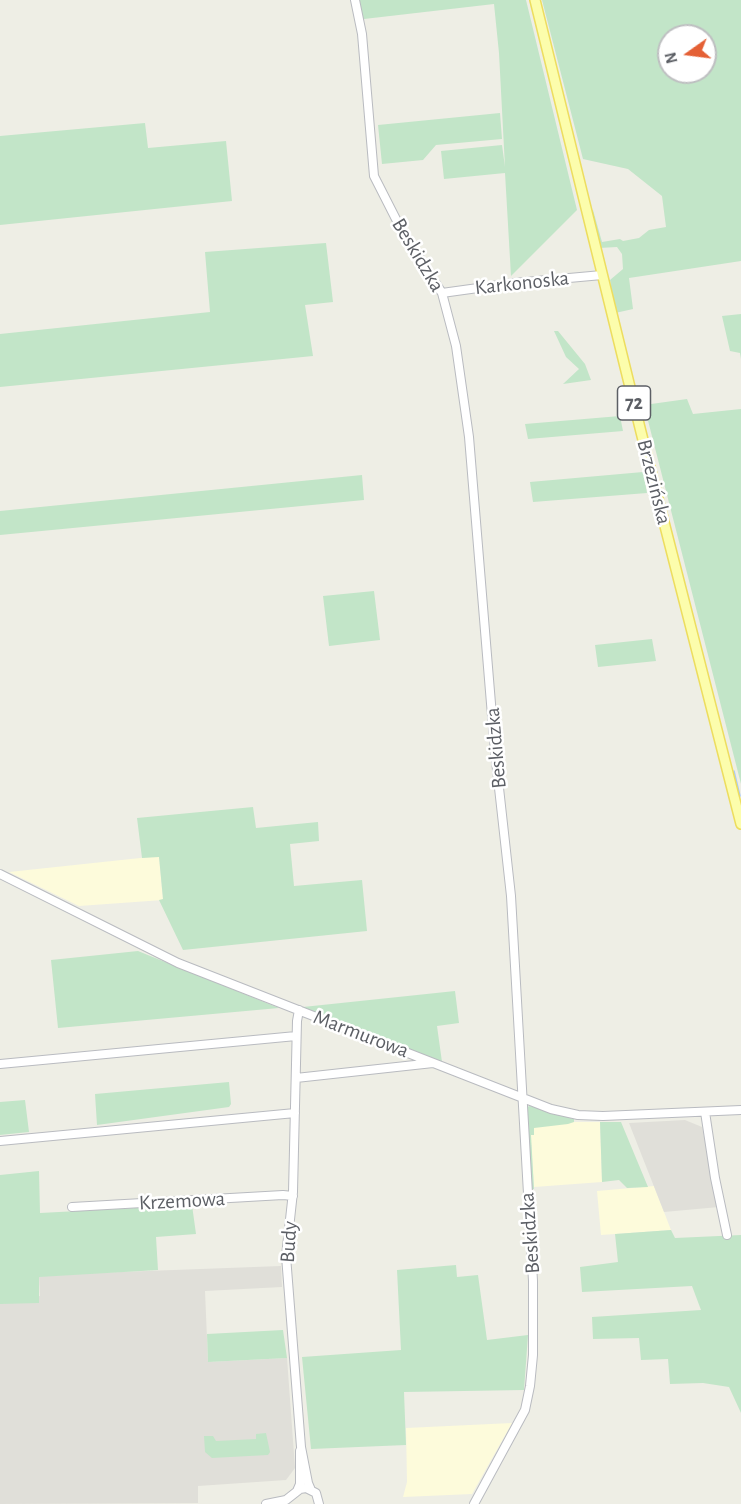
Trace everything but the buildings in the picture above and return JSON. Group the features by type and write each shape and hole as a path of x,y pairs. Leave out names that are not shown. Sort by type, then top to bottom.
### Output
{"main road":[{"name":"Brzezińska","path":"535,0 741,824"}],"street":[{"name":"Beskidzka","path":"355,0 362,34 374,176 400,227 442,293 456,346 468,426 495,752 511,896 534,1342 527,1403 474,1504"},
{"name":"Karkonoska","path":"442,293 505,284 602,275"},
{"name":"Marmurowa","path":"0,874 178,963 558,1111 588,1116 741,1110"},
{"name":"Budy","path":"299,1010 296,1036 293,1197 286,1256 301,1447 308,1483 320,1503"},
{"path":"0,1064 296,1036"},
{"path":"296,1078 434,1063"},
{"path":"705,1112 727,1235"},
{"path":"0,1141 295,1113"},
{"name":"Krzemowa","path":"72,1207 293,1197"},
{"name":"Budy","path":"294,1497 300,1484 301,1447"},
{"path":"266,1504 294,1497 306,1488 312,1490"}],"shaded area":[{"path":"159,856 163,900 79,906 9,872"},
{"path":"529,1111 574,1122 600,1122 602,1182 534,1187"},
{"path":"685,1120 702,1127 719,1207 664,1212 629,1123"},
{"path":"654,1186 671,1230 601,1235 597,1191"},
{"path":"281,1266 282,1287 205,1291 208,1362 287,1358 295,1468 286,1480 198,1486 198,1503 0,1504 0,1299 40,1296 39,1275"},
{"path":"512,1423 472,1494 403,1497 407,1482 406,1428"}],"green space":[{"path":"359,0 526,0 577,210 511,276 505,173 444,179 441,151 502,145 505,167 494,4 364,19"},
{"path":"542,0 741,0 741,261 629,278 633,309 615,313 610,280 623,269 622,254 617,247 599,248 590,212 593,210 602,242 639,238 649,230 666,227 662,196 628,169 583,159"},
{"path":"500,113 502,139 436,145 423,160 382,164 378,125"},
{"path":"145,123 148,148 226,141 232,201 0,225 0,136"},
{"path":"326,243 333,302 305,305 313,356 0,387 0,334 210,312 205,252"},
{"path":"741,314 741,359 740,353 730,351 722,316"},
{"path":"554,331 558,331 585,364 591,380 563,384 579,369 566,357"},
{"path":"687,399 693,414 741,409 741,784 644,405"},
{"path":"620,416 623,431 528,439 525,424"},
{"path":"643,472 647,493 533,502 530,482"},
{"path":"362,475 364,500 0,535 0,511"},
{"path":"374,591 380,640 329,646 323,596"},
{"path":"652,639 656,661 598,667 595,645"},
{"path":"253,807 256,828 318,822 319,841 290,844 294,886 362,880 367,931 183,950 159,900 163,899 159,857 142,858 137,818"},
{"path":"138,951 279,1008 58,1028 51,960"},
{"path":"455,991 459,1023 437,1026 442,1062 303,1007"},
{"path":"229,1082 231,1104 229,1107 97,1125 95,1094"},
{"path":"25,1100 29,1132 0,1135 0,1102"},
{"path":"530,1106 574,1119 574,1122 568,1124 534,1128 534,1135 531,1135 534,1189 531,1189 526,1107"},
{"path":"600,1122 621,1122 648,1187 627,1188 619,1180 602,1182"},
{"path":"39,1171 40,1213 192,1205 196,1234 156,1237 158,1270 39,1277 39,1303 0,1304 0,1175"},
{"path":"671,1230 675,1238 741,1235 741,1413 729,1387 703,1383 670,1384 668,1359 641,1360 639,1338 593,1339 592,1317 701,1310 692,1286 582,1292 580,1267 618,1262 615,1234"},
{"path":"456,1265 457,1277 478,1275 487,1340 528,1335 524,1390 404,1392 406,1445 311,1449 302,1357 401,1350 397,1270"},
{"path":"283,1330 287,1358 208,1362 207,1334"},
{"path":"266,1433 270,1452 268,1455 212,1458 205,1452 204,1436 213,1436 216,1441 256,1439 256,1434"}],"waterway":[{"path":"734,771 740,796"}]}
